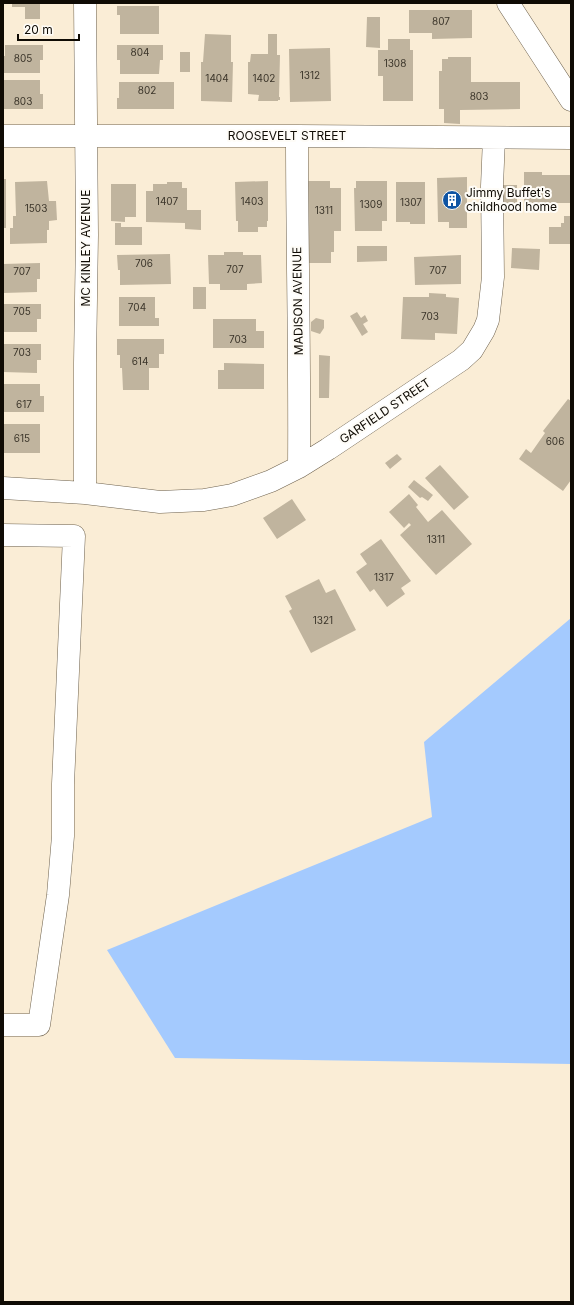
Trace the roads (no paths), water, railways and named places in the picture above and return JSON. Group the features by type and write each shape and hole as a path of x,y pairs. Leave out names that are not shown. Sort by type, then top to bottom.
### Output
{"street":[{"name":"MC KINLEY AVENUE","path":"85,3 85,493"},
{"path":"508,3 571,100"},
{"name":"ROOSEVELT STREET","path":"3,136 571,138"},
{"name":"MADISON AVENUE","path":"297,136 297,290 300,390 299,466"},
{"name":"GARFIELD STREET","path":"3,488 85,493 160,502 204,500 232,495 271,481 328,449 461,360 472,350 488,320 493,277 492,186 494,138"},
{"path":"3,535 74,536 64,761 63,836 58,895 39,1025 3,1024"}],"water":[{"path":"571,618 571,1064 175,1058 107,950 432,817 424,742"}],"place":[{"name":"Jimmy Buffet's childhood home","path":"452,200"}]}
